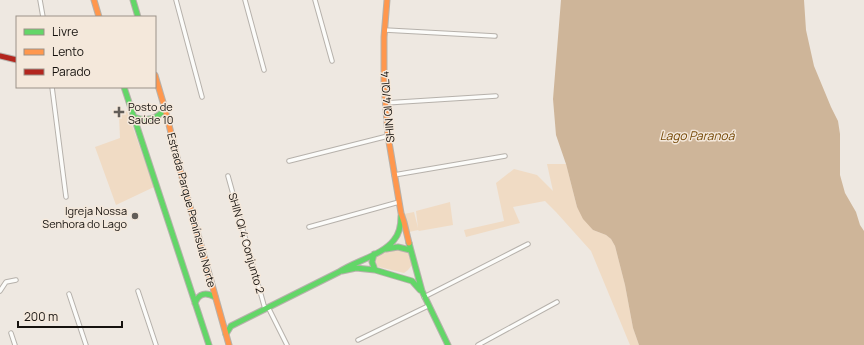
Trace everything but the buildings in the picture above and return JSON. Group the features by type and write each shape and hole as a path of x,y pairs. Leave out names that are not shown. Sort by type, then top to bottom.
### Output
{"street":[{"path":"40,0 43,16"},
{"path":"94,0 100,16"},
{"path":"134,0 138,16"},
{"path":"176,0 202,97"},
{"path":"245,0 264,70"},
{"path":"315,0 332,61"},
{"name":"SHIN QI 4/QL 4","path":"387,0 384,61 385,103 394,175 410,250 422,291 448,345"},
{"path":"385,30 495,36"},
{"path":"0,56 16,60"},
{"name":"Estrada Parque Península Norte","path":"156,78 229,345"},
{"path":"52,88 66,196"},
{"name":"Estrada Parque Península Norte","path":"124,88 209,345"},
{"path":"385,103 496,96"},
{"path":"134,117 143,120 153,119 159,117 165,109"},
{"path":"289,161 388,136"},
{"path":"394,175 505,156"},
{"name":"SHIN QI 4 Conjunto 2","path":"228,176 267,308 287,345"},
{"path":"309,227 399,202"},
{"name":"SHIN QI 4/QL 4","path":"230,326 339,272 351,264 383,250 393,243 398,235 401,212"},
{"path":"424,297 528,244"},
{"path":"383,250 398,247 410,250"},
{"path":"374,254 371,264 375,270"},
{"path":"400,277 409,276 415,267"},
{"name":"SHIN QI 4/QL 4","path":"339,272 356,268 375,270 400,277 414,283 422,291"},
{"path":"0,291 6,282 16,280"},
{"path":"138,291 156,345"},
{"path":"195,302 196,298 203,293 212,294 215,297"},
{"path":"69,294 86,345"},
{"path":"478,345 558,302"},
{"path":"358,340 428,306"},
{"path":"222,323 230,326 226,334"},
{"path":"11,333 15,345"}],"shaded area":[{"path":"127,111 154,187 116,205 95,147 120,138 119,116"},
{"path":"547,164 566,164 577,207 593,230 606,235 611,239 615,246 625,285 633,328 639,345 630,345 591,251 545,201 513,207 520,223 466,237 464,230 504,221 496,183 514,169 537,175 553,191"},
{"path":"450,202 453,225 409,232 404,214 414,212 418,228 416,211"},
{"path":"402,249 408,252 412,265 404,273 379,267 374,264 373,259 383,252"}],"water":[{"name":"Lago Paranoá","path":"561,0 804,0 806,30 814,66 838,121 840,134 840,175 845,193 856,212 860,225 864,231 864,345 639,345 633,328 625,285 615,246 611,239 606,235 593,230 583,219 577,207 566,164 556,135 553,99"}],"traffic: fast":[{"path":"133,0 138,16"},
{"path":"124,88 209,345"},
{"path":"134,117 138,119 151,119 165,109"},
{"path":"226,334 231,326 383,250 398,234 401,216"},
{"path":"409,243 422,291 448,345"},
{"path":"386,249 398,247 410,250"},
{"path":"374,254 372,262 375,270"},
{"path":"342,271 356,268 375,270 412,281 420,290"},
{"path":"195,303 203,294 209,294 215,297"}],"traffic: slow":[{"path":"94,0 99,16"},
{"path":"387,0 384,37 384,83 388,136 401,213 409,243"},
{"path":"156,78 229,345"}],"traffic: jam":[{"path":"0,56 16,60"}],"place":[{"name":"Posto de Saúde 10","path":"119,112"},
{"name":"Igreja Nossa Senhora do Lago","path":"135,216"}]}
